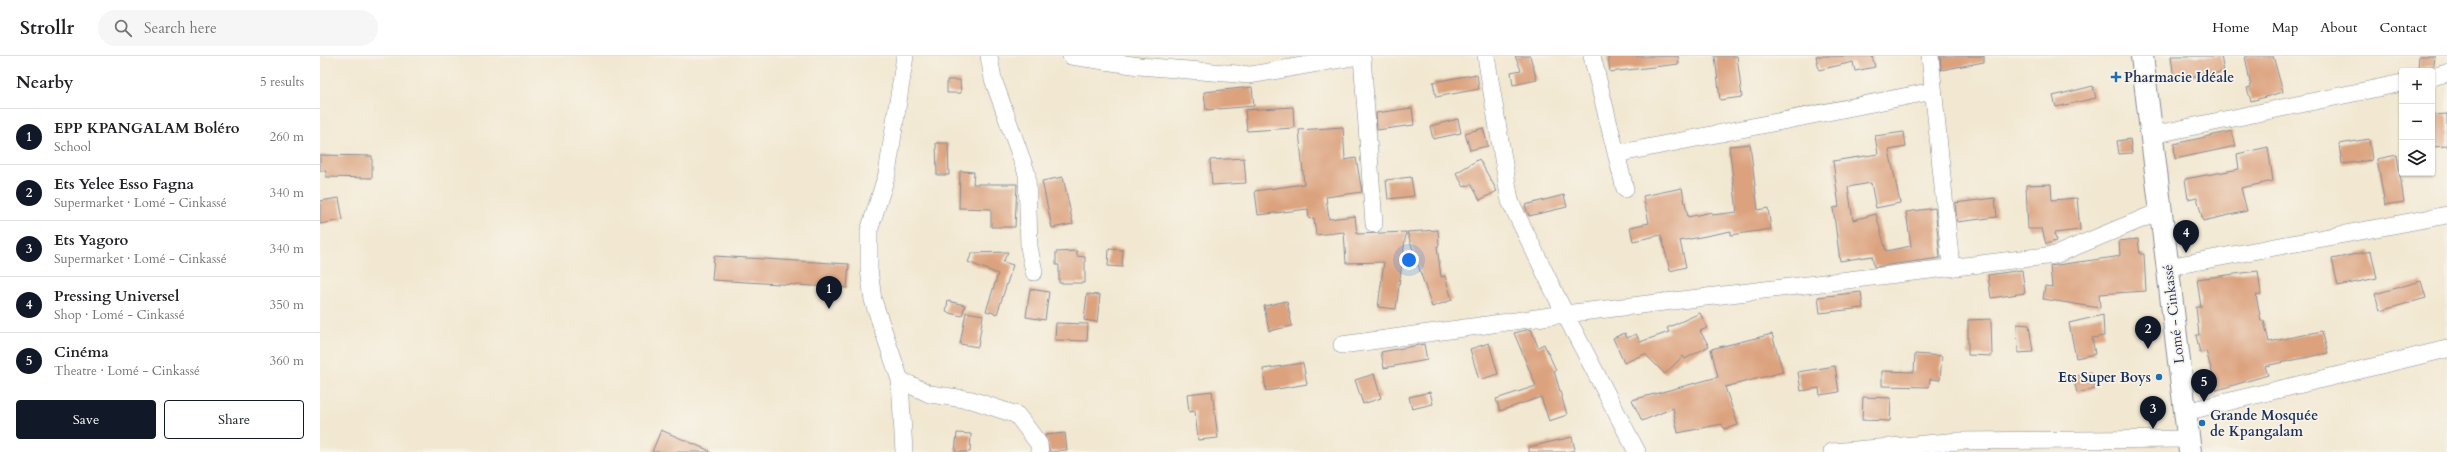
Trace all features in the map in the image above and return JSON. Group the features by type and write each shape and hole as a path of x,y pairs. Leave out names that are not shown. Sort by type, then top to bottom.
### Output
{"highway":[{"name":"Lomé - Cinkassé","path":"2142,56 2189,446"}],"street":[{"path":"904,452 900,380 873,300 869,269 869,231 887,174 905,56"},
{"path":"989,56 993,79 1027,174 1028,247 1034,272"},
{"path":"1071,56 1139,66 1250,75 1360,56 1374,224"},
{"path":"1486,56 1510,201 1565,314 1637,452"},
{"path":"1592,56 1625,189"},
{"path":"1930,56 1951,267"},
{"path":"2435,76 2447,73"},
{"path":"2152,135 2399,84"},
{"path":"1616,154 1933,91"},
{"path":"1342,345 1565,314 2055,255 2161,210"},
{"path":"2168,267 2447,215"},
{"path":"2185,412 2447,349"},
{"path":"900,380 930,394 972,400 1017,415 1039,444 1040,452"},
{"path":"1832,452 1961,447 2189,446"}],"building":[{"path":"1515,56 1530,56 1537,80 1513,85 1511,72 1521,70"},
{"path":"1608,56 1678,56 1679,64 1610,72"},
{"path":"1715,56 1737,56 1742,97 1720,100"},
{"path":"1816,56 1872,56 1875,67 1855,71 1853,62 1819,70"},
{"path":"1940,56 1984,56 1984,62 1941,70"},
{"path":"2171,56 2221,56 2224,72 2174,79"},
{"path":"2245,56 2273,56 2283,92 2251,101 2247,88 2251,87"},
{"path":"2419,56 2435,56 2434,66 2418,68"},
{"path":"1477,74 1479,89 1436,97 1433,82"},
{"path":"947,80 960,80 961,93 947,93"},
{"path":"2093,86 2096,98 2056,107 2053,96"},
{"path":"1252,87 1254,106 1206,110 1204,92"},
{"path":"1293,107 1294,128 1247,131 1245,110"},
{"path":"1412,108 1414,125 1377,130 1376,113"},
{"path":"2447,114 2447,146 2435,147 2435,115"},
{"path":"1458,119 1461,133 1433,139 1430,126"},
{"path":"1343,127 1345,160 1356,158 1362,192 1326,197 1329,219 1355,216 1357,234 1406,232 1396,309 1378,307 1384,262 1346,263 1344,232 1316,235 1314,218 1309,219 1308,209 1258,215 1255,191 1304,184 1299,130"},
{"path":"1483,128 1488,146 1470,150 1465,133"},
{"path":"2232,131 2236,146 2175,159 2174,144"},
{"path":"1904,132 1906,147 1889,150 1900,203 1876,208 1871,183 1848,187 1853,220 1876,214 1886,251 1911,246 1906,212 1935,208 1940,258 1874,267 1872,256 1840,261 1833,208 1839,207 1833,161 1878,154 1875,136"},
{"path":"2130,139 2132,153 2119,154 2117,141"},
{"path":"2369,139 2372,160 2342,164 2339,144"},
{"path":"936,143 948,143 949,175 937,175"},
{"path":"1750,144 1758,210 1768,208 1771,229 1731,235 1731,231 1680,241 1686,267 1670,271 1661,235 1633,241 1630,227 1649,223 1643,196 1682,188 1688,217 1712,212 1712,215 1737,212 1729,146"},
{"path":"2268,147 2273,181 2241,188 2247,211 2203,221 2197,197 2188,199 2185,179 2239,169 2237,154"},
{"path":"320,155 372,156 372,178 326,177 326,171 320,171"},
{"path":"2397,155 2404,202 2385,205 2377,159"},
{"path":"1244,158 1246,183 1212,185 1210,160"},
{"path":"1479,159 1497,191 1480,200 1471,184 1464,187 1456,173"},
{"path":"960,171 974,172 973,184 1017,184 1015,227 991,227 991,209 959,208"},
{"path":"1063,177 1073,224 1052,228 1042,181"},
{"path":"1411,177 1414,196 1388,199 1386,180"},
{"path":"2051,184 2052,200 2077,198 2080,230 2054,233 2056,241 2046,244 2042,229 2028,229 2026,185"},
{"path":"1564,195 1567,207 1529,216 1525,205"},
{"path":"339,198 343,220 320,224 320,201"},
{"path":"1995,198 1997,217 1957,222 1955,203"},
{"path":"1438,230 1439,246 1437,246 1441,277 1445,276 1452,300 1432,307 1407,232"},
{"path":"2138,239 2140,254 2144,254 2146,291 2099,294 2100,308 2043,299 2045,286 2052,287 2050,266 2115,257 2120,255 2119,241"},
{"path":"1109,249 1123,250 1122,267 1108,266"},
{"path":"1077,251 1077,256 1085,257 1085,283 1059,283 1059,265 1056,265 1056,252"},
{"path":"2371,251 2377,278 2338,286 2332,259"},
{"path":"1008,252 1003,262 1013,265 997,314 986,311 998,274 968,262 972,253"},
{"path":"714,256 849,264 847,288 712,280"},
{"path":"2022,270 2025,293 1991,298 1988,275"},
{"path":"2258,271 2261,294 2256,295 2261,321 2264,321 2269,342 2322,331 2328,353 2265,366 2268,375 2217,390 2206,351 2200,353 2196,335 2199,335 2196,307 2201,307 2197,279"},
{"path":"2421,281 2426,298 2380,311 2375,294"},
{"path":"1030,289 1049,292 1045,320 1026,317"},
{"path":"1861,292 1863,308 1820,313 1818,297"},
{"path":"1087,294 1100,295 1097,322 1084,320"},
{"path":"948,301 965,305 962,316 946,312"},
{"path":"1287,301 1292,326 1269,331 1264,306"},
{"path":"966,312 983,315 978,347 960,344"},
{"path":"1700,313 1707,328 1700,331 1709,346 1685,359 1683,356 1665,374 1645,354 1624,363 1613,338 1625,333 1627,338 1636,334 1640,342 1669,332 1667,328"},
{"path":"2103,315 2104,336 2092,338 2095,354 2076,358 2069,323"},
{"path":"1991,319 1992,356 1968,355 1968,320"},
{"path":"1056,323 1088,324 1087,341 1055,340"},
{"path":"2017,324 2029,325 2033,352 2018,353"},
{"path":"1531,329 1538,347 1544,344 1556,370 1554,371 1567,415 1549,421 1541,397 1500,411 1496,399 1536,386 1514,333"},
{"path":"1772,334 1783,372 1725,387 1738,425 1724,429 1722,424 1678,433 1673,408 1642,421 1632,400 1718,377 1711,349"},
{"path":"1489,343 1498,374 1479,380 1470,349"},
{"path":"1424,344 1427,360 1384,368 1381,352"},
{"path":"1915,354 1942,356 1940,380 1930,379 1929,387 1882,386 1882,371 1914,372"},
{"path":"1303,363 1307,384 1266,391 1263,369"},
{"path":"1835,366 1839,392 1820,395 1819,388 1801,391 1798,372"},
{"path":"2091,372 2095,389 2077,393 2073,377"},
{"path":"1374,374 1381,398 1363,404 1355,380"},
{"path":"1212,391 1218,438 1198,440 1195,411 1189,412 1187,394"},
{"path":"1430,392 1433,404 1412,409 1409,397"},
{"path":"1863,397 1891,398 1890,421 1862,420"},
{"path":"661,430 710,451 710,452 652,452"},
{"path":"957,433 971,434 970,452 955,452"},
{"path":"1065,433 1067,450 1050,452 1045,435"},
{"path":"1572,437 1575,450 1566,452 1529,452 1529,447"}],"place":[{"name":"Pharmacie Idéale","path":"2116,77"},
{"name":"Pressing Universel","path":"2186,253"},
{"name":"EPP KPANGALAM Boléro","path":"829,309"},
{"name":"Ets Yelee Esso Fagna","path":"2148,349"},
{"name":"Ets Super Boys","path":"2159,377"},
{"name":"Cinéma","path":"2204,402"},
{"name":"Grande Mosquée de Kpangalam","path":"2202,423"},
{"name":"Ets Yagoro","path":"2153,429"}]}
